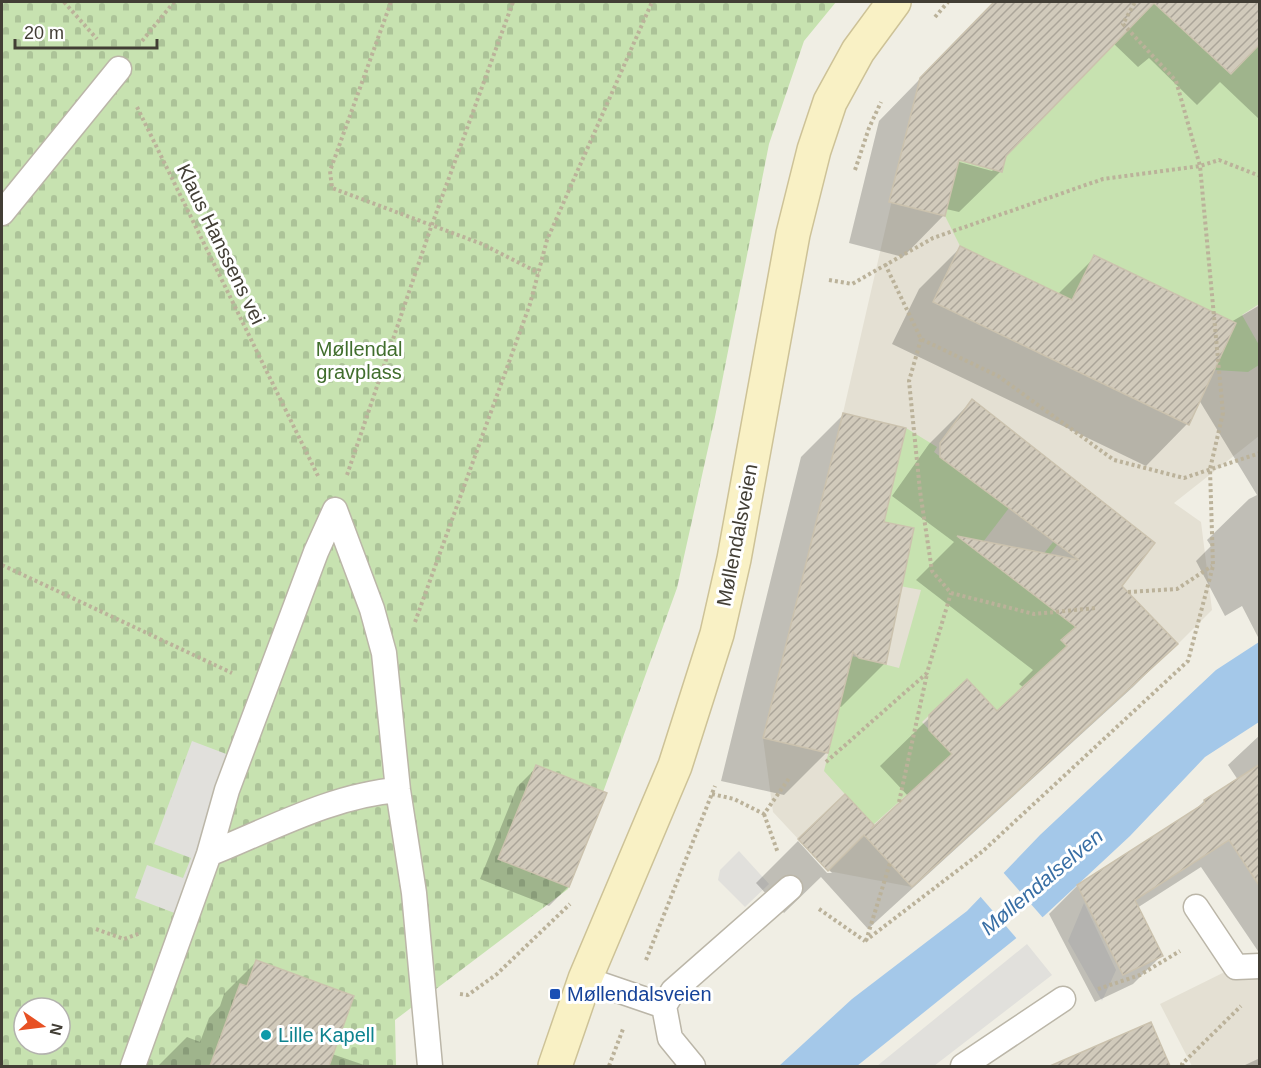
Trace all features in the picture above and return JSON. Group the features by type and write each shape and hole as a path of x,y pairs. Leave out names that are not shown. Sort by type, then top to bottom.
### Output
{"street":[{"name":"Møllendalsveien","path":"555,1066 585,979 675,766 717,634 734,559 786,269 814,150 830,102 852,61 894,2"}],"lane":[{"path":"2,213 119,69"},
{"path":"133,1066 209,854 227,790 316,552 335,510"},
{"path":"335,510 372,609 384,653 398,790 414,893 430,1066"},
{"path":"209,854 340,801 374,792 398,790"},
{"path":"693,1066 669,1038 664,1006 673,991 790,888"},
{"path":"1196,907 1236,967 1260,966"},
{"path":"585,979 664,1006"},
{"path":"963,1066 1063,999"}],"path":[{"name":"Klaus Hanssens vei","path":"64,2 105,48 119,69 335,510"},
{"path":"119,69 174,2"},
{"path":"391,2 330,171 332,188 482,244 539,273"},
{"path":"335,510 513,2"},
{"path":"413,627 530,304 547,240 652,2"},
{"path":"865,941 983,852 1188,661 1213,566 1210,469 1223,413 1200,166 1176,81 1123,24 1135,2"},
{"path":"829,280 852,284 933,238 1103,179 1200,166 1219,160 1260,176"},
{"path":"885,264 921,339 998,376 1114,460 1184,478 1260,453"},
{"path":"921,339 909,381 920,491 932,571 951,593 1034,614 1096,608"},
{"path":"2,565 266,689"},
{"path":"1128,592 1177,589 1213,566"},
{"path":"899,802 927,673 951,593"},
{"path":"826,762 833,759 927,673"},
{"path":"712,794 734,799 765,814 790,777"},
{"path":"865,941 890,863"},
{"path":"790,888 865,941"},
{"path":"96,929 124,939"},
{"path":"1126,981 1212,931"},
{"path":"486,982 527,945"},
{"path":"1183,1066 1182,1064 1244,1003"}],"shaded area":[{"path":"994,2 1259,2 1259,436 1174,503 1201,522 1212,610 1178,644 912,887 828,871 773,812 763,738 843,413 915,100 939,59"},
{"path":"192,741 250,763 193,920 135,898 147,865 183,878 191,858 154,844"},
{"path":"739,851 769,884 745,907 718,880 720,870"},
{"path":"1084,903 1116,970 1102,1001 1068,941"},
{"path":"1027,944 1052,975 934,1066 877,1066"},
{"path":"1259,955 1259,1066 1192,1066 1160,1004"}],"green space":[{"name":"Møllendal gravplass","path":"2,2 836,2 804,41 769,144 715,417 677,588 568,889 395,1020 396,1066 2,1066"},
{"path":"1099,2 1154,2 1230,74 1259,44 1259,304 1242,315 1259,345 1259,365 1248,372 1215,370 960,246 945,216 948,204 940,202 939,59 1083,18"},
{"path":"906,428 937,447 934,452 1009,508 977,550 1020,584 1053,542 1057,545 1032,578 1105,599 1061,640 1067,646 997,711 967,680 922,722 952,754 873,825 824,771 852,656 899,668 921,590 868,580 910,547 914,528 884,522"}],"water":[{"name":"Møllendalselven","path":"1259,642 1259,722 1205,757 1130,836 1044,916 857,1066 779,1066 852,999 967,911 1040,835 1216,670"}],"pier":[{"path":"1002,871 1044,919 1018,940 979,895"}],"building":[{"path":"994,2 1260,2 1260,44 1231,74 1154,3 1006,156 1002,172 959,160 945,216 889,202 920,78"},
{"path":"960,246 1072,300 1094,255 1236,323 1189,425 933,302"},
{"path":"972,399 1155,543 1122,586 1178,644 912,887 864,835 828,871 798,839 845,794 874,825 871,829 952,754 929,730 929,715 967,679 997,711 1067,646 1061,640 1076,627 957,536 1079,560 940,457 940,443"},
{"path":"843,413 906,428 884,522 914,528 886,664 859,658 853,652 828,753 763,738"},
{"path":"1260,764 1260,887 1229,840 1135,900 1163,956 1123,975 1077,885 1205,803 1204,800"},
{"path":"536,765 607,793 569,887 498,859"},
{"path":"256,960 354,996 329,1066 210,1066 240,984 247,986"},
{"path":"1151,1022 1170,1066 1050,1066"}],"place":[{"name":"Møllendalsveien","path":"555,994"},
{"name":"Lille Kapell","path":"266,1035"}]}
